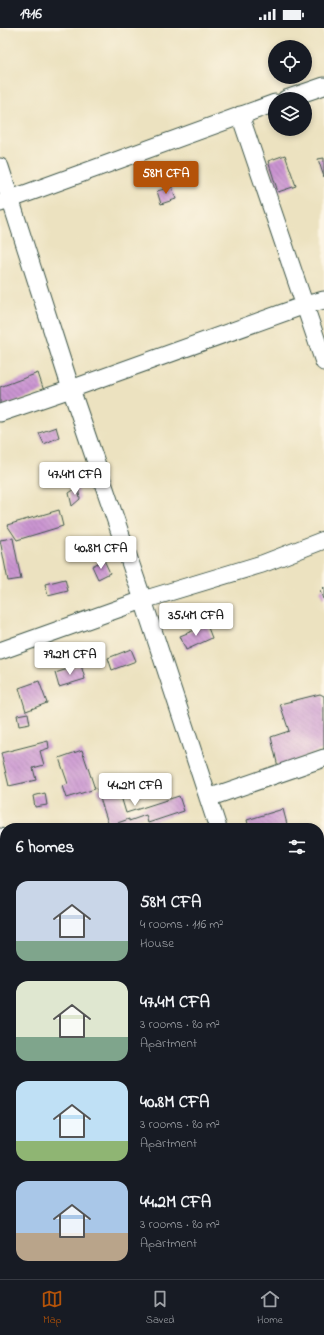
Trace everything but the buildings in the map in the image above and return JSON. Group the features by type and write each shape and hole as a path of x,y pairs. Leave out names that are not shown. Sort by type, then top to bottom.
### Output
{"street":[{"path":"306,92 324,86"},
{"path":"5,201 268,105"},
{"path":"240,115 324,362"},
{"path":"0,167 5,201 143,600 216,823"},
{"path":"0,413 305,305 324,300"},
{"path":"0,651 143,600 262,564 324,540"},
{"path":"208,798 324,758"}]}
